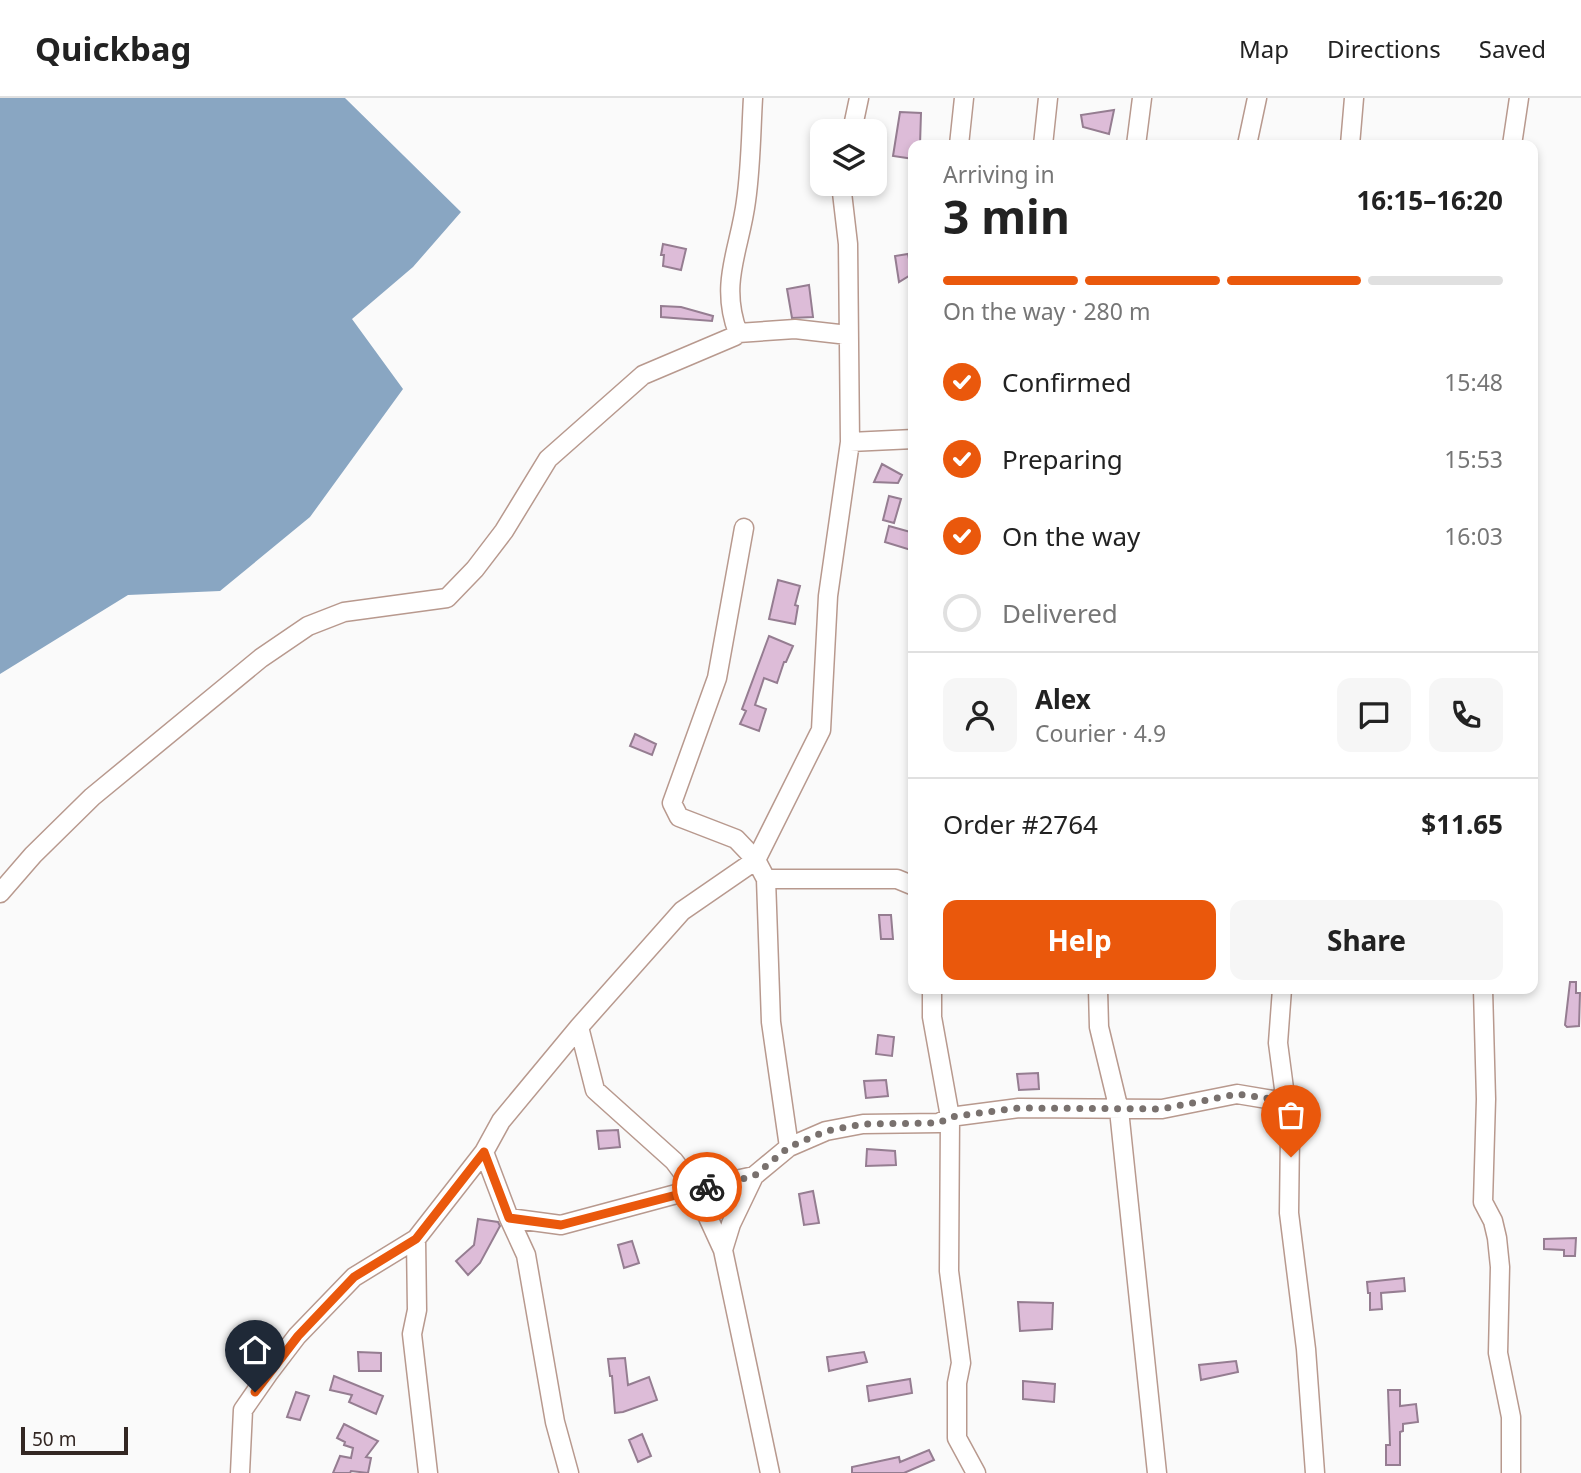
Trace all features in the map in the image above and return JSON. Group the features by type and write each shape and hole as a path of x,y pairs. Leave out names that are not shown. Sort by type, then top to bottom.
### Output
{"street":[{"path":"738,332 731,314 730,275 746,203 752,98"},
{"path":"855,119 859,98"},
{"path":"960,140 964,98"},
{"path":"1044,140 1048,98"},
{"path":"1137,140 1142,98"},
{"path":"1248,140 1257,98"},
{"path":"1350,140 1354,98"},
{"path":"1513,140 1519,98"},
{"path":"240,1473 243,1410 268,1374 298,1336 354,1277 416,1239 484,1152 500,1121 682,911 755,860 821,730 828,596 850,442 848,244 842,196"},
{"path":"0,893 33,855 92,797 261,658 308,626 344,612 447,598 475,569 504,531 548,459 643,375 735,336 738,332 795,329 848,335"},
{"path":"850,442 908,439"},
{"path":"744,528 718,678 672,803 678,817 736,839 755,860 766,879 771,1022 789,1147"},
{"path":"766,879 897,879 908,884"},
{"path":"932,994 932,1017 950,1117 949,1270 961,1363 957,1383 957,1438 976,1473"},
{"path":"1098,994 1099,1027 1119,1110 1157,1473"},
{"path":"1282,994 1278,1043 1291,1157 1289,1213 1306,1349 1315,1473"},
{"path":"1483,994 1486,1099 1483,1202 1493,1221 1500,1266 1498,1353 1511,1417 1511,1473"},
{"path":"579,1027 595,1090 674,1161 695,1189 723,1250 770,1473"},
{"path":"723,1250 731,1224 754,1176 789,1147 826,1131 863,1124 939,1123 950,1117 1018,1108 1162,1109 1237,1094 1285,1101"},
{"path":"484,1152 526,1255 555,1422 569,1473"},
{"path":"509,1218 561,1225 754,1176"},
{"path":"416,1239 416,1310 412,1334 428,1473"}],"water":[{"path":"0,98 345,98 461,212 413,267 352,319 403,389 310,517 220,591 128,595 0,674"}],"building":[{"path":"1114,110 1109,134 1083,127 1081,115"},
{"path":"900,112 921,113 920,140 908,140 908,158 893,156"},
{"path":"663,244 686,249 681,270 663,266"},
{"path":"908,254 908,276 899,282 895,256"},
{"path":"809,285 813,317 792,318 787,289"},
{"path":"661,306 681,307 713,316 712,321 661,317"},
{"path":"882,464 902,475 898,483 874,482"},
{"path":"889,496 901,499 894,523 883,520"},
{"path":"889,526 908,531 908,549 885,542"},
{"path":"778,580 800,586 795,605 798,606 795,624 769,619"},
{"path":"769,636 793,646 777,683 764,678 755,705 766,709 759,731 740,724 746,711 742,709"},
{"path":"635,734 656,744 652,755 630,746"},
{"path":"879,915 891,915 893,939 881,939"},
{"path":"1570,982 1576,982 1576,993 1580,993 1579,1026 1567,1027 1565,1025"},
{"path":"878,1035 894,1037 892,1056 876,1054"},
{"path":"1038,1073 1039,1089 1019,1090 1017,1074"},
{"path":"886,1080 888,1096 866,1098 864,1081"},
{"path":"618,1130 620,1147 599,1149 597,1131"},
{"path":"867,1149 895,1151 896,1165 866,1166"},
{"path":"813,1191 819,1223 804,1225 799,1194"},
{"path":"478,1219 498,1222 500,1226 480,1263 468,1275 456,1261 474,1245"},
{"path":"1576,1238 1575,1256 1564,1256 1564,1250 1544,1249 1544,1239"},
{"path":"632,1241 639,1263 624,1268 618,1245"},
{"path":"1404,1278 1405,1291 1381,1293 1382,1309 1370,1310 1367,1282"},
{"path":"1018,1302 1053,1303 1052,1329 1020,1331"},
{"path":"358,1352 381,1353 381,1371 359,1371"},
{"path":"864,1352 867,1362 829,1371 827,1357"},
{"path":"625,1358 628,1385 649,1377 657,1400 615,1413 608,1359"},
{"path":"1236,1361 1238,1372 1201,1380 1199,1365"},
{"path":"334,1376 383,1396 376,1414 349,1402 352,1395 330,1390"},
{"path":"910,1379 912,1393 869,1401 867,1386"},
{"path":"1023,1381 1055,1384 1054,1402 1023,1399"},
{"path":"1388,1390 1400,1390 1400,1406 1416,1404 1418,1422 1403,1424 1403,1431 1400,1432 1400,1465 1386,1465 1386,1445 1390,1445"},
{"path":"296,1392 309,1396 300,1420 287,1417"},
{"path":"344,1424 378,1441 366,1457 371,1458 368,1473 333,1473 340,1456 351,1458 353,1448 344,1445 345,1442 337,1438"},
{"path":"642,1434 651,1456 638,1462 629,1440"},
{"path":"929,1450 934,1460 904,1473 852,1473 852,1467 899,1457 900,1462"}],"way so far":[{"path":"707,1187 754,1176 789,1147 826,1131 863,1124 939,1123 950,1117 1018,1108 1162,1109 1237,1094 1285,1101 1291,1157"}],"route":[{"path":"255,1392 298,1336 354,1277 416,1239 484,1152 509,1218 561,1225 707,1187"}]}
